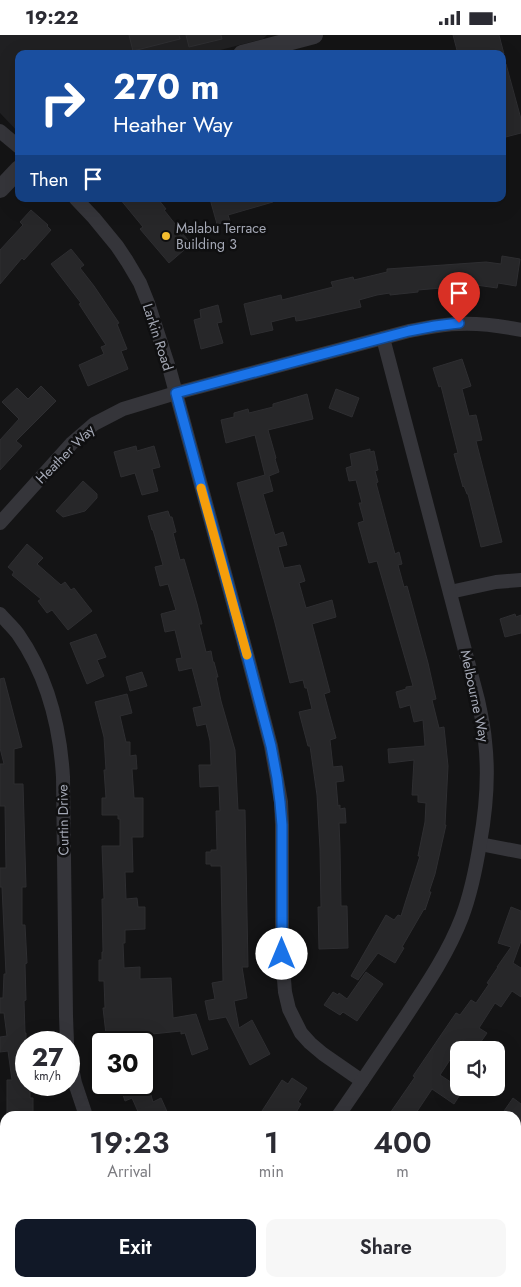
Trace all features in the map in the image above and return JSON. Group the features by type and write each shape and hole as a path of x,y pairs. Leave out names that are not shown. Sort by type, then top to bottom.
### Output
{"street":[{"path":"254,50 290,38 314,35"},
{"path":"0,131 15,144"},
{"path":"0,189 15,173"},
{"name":"Larkin Road","path":"79,202 94,217 127,261 140,283 158,331 271,746 277,778 282,825 282,954 285,992 289,1009 298,1028 310,1043 362,1081"},
{"name":"Heather Way","path":"0,523 72,443 94,424 123,409 176,393 435,326 459,323 521,330"},
{"name":"Melbourne Way","path":"341,1111 435,972 452,940 470,894 486,810 486,742 478,700 383,338"},
{"path":"450,592 496,582 521,580"},
{"name":"Curtin Drive","path":"0,614 18,633 30,655 51,702 58,727 63,777 67,1031"},
{"path":"480,844 521,852"},
{"path":"79,1096 84,1111"}],"shaded area":[{"path":"0,35 267,35 263,39 220,50 15,50 15,129 0,113"}],"building":[{"path":"129,35 179,35 180,39 133,50"},
{"path":"186,35 221,35 222,39 189,47"},
{"path":"453,35 499,35 503,50 457,50"},
{"path":"506,64 521,119 521,133 506,137"},
{"name":"Malabu Terrace Building 3","path":"122,202 160,202 166,209 164,210 191,244 169,263 140,229 143,227"},
{"path":"211,202 273,202 228,215 230,221 217,224"},
{"path":"31,210 51,230 24,260 22,258 0,284 0,250 23,225 20,222"},
{"path":"71,249 84,265 80,268 119,323 117,324 127,349 121,351 128,369 88,386 79,365 104,354 101,347 106,345 79,304 81,303 51,264"},
{"path":"502,256 520,259 516,286 498,283 497,288 476,285 377,295 359,300 361,307 303,320 296,321 295,316 271,322 273,330 251,335 244,304 281,295 282,300 333,287 331,282 353,277 354,280 387,272 387,269 486,262 501,264"},
{"path":"218,305 222,322 217,323 223,343 201,349 194,320 201,318 200,310"},
{"path":"462,359 471,386 462,389 469,416 476,415 482,440 476,441 502,542 481,547 468,494 463,487 454,454 458,453 441,386 439,387 433,368"},
{"path":"41,386 56,401 16,441 22,446 0,470 0,440 19,419 2,402 17,388 28,399"},
{"path":"336,389 359,398 352,417 329,408"},
{"path":"307,394 313,419 268,430 279,472 269,476 273,491 263,494 275,535 283,532 287,545 278,547 284,568 300,565 305,581 299,583 306,608 332,600 336,617 312,624 330,692 324,694 336,738 330,740 333,767 342,766 344,781 336,782 338,806 340,805 340,809 345,808 346,823 339,823 341,906 347,906 348,948 319,949 318,907 321,907 317,795 310,746 308,746 299,712 312,709 303,680 290,683 237,483 265,475 255,435 226,443 221,420 234,417 234,413 248,409 249,413 273,407 273,404"},
{"path":"136,446 137,451 154,446 160,467 152,469 158,491 142,495 135,473 121,477 114,452"},
{"path":"370,449 370,452 374,451 378,470 375,471 378,482 376,483 395,554 399,552 402,564 398,565 404,587 407,586 428,663 436,699 432,700 439,728 444,727 448,766 446,825 429,892 431,892 425,910 402,947 404,948 395,963 378,953 358,980 351,976 386,915 394,920 398,915 401,916 420,856 418,856 425,822 426,803 418,802 418,795 412,795 414,760 389,763 388,749 425,746 423,720 414,722 410,705 400,708 396,692 413,686 377,561 369,563 358,523 364,521 356,480 349,481 346,468 352,466 350,454"},
{"path":"83,481 97,494 97,498 85,511 63,517 56,511"},
{"path":"168,511 170,517 172,517 176,532 173,533 180,560 184,559 197,604 202,624 199,624 206,652 211,651 218,677 216,677 221,701 235,750 238,810 245,810 248,967 242,967 247,998 234,1001 239,1028 252,1020 270,1054 250,1065 226,1017 209,1020 205,1001 215,999 212,983 223,981 221,866 206,864 206,852 217,850 216,811 220,811 219,786 200,787 199,765 211,765 210,741 206,724 197,726 193,708 202,706 192,668 179,671 176,659 182,658 175,630 165,632 161,614 176,610 168,584 160,586 155,567 163,565 148,516"},
{"path":"27,544 43,558 37,564 61,585 65,582 71,590 74,588 92,611 68,630 52,610 47,613 38,601 41,599 12,575 14,572 8,567"},
{"path":"515,614 516,617 521,615 521,633 505,637 500,619"},
{"path":"96,634 106,657 97,660 104,676 87,684 70,643"},
{"path":"142,672 147,686 130,691 126,677"},
{"path":"4,678 22,747 14,749 14,784 23,784 26,887 22,887 22,925 25,925 27,963 25,964 25,1031 15,1031 15,1096 30,1096 30,1098 33,1098 33,1111 7,1111 7,1080 12,1080 8,1051 0,1052 0,1037 7,1036 4,1013 0,1013 0,998 3,998 4,974 6,974 0,868 6,868 5,806 0,806 0,764 4,764 0,748 0,679"},
{"path":"127,694 132,713 120,716 126,742 130,742 130,756 136,755 137,769 132,769 134,798 143,798 143,837 132,837 133,872 125,872 126,899 137,898 138,907 145,907 145,929 125,930 125,943 123,943 124,968 140,967 140,979 171,978 173,1018 196,1014 208,1049 192,1055 185,1033 181,1034 181,1031 155,1034 155,1031 106,1031 103,1008 105,1008 104,981 99,981 99,960 102,960 103,952 102,846 120,846 120,819 118,819 118,815 102,815 102,798 106,798 104,737 95,702"},
{"path":"511,907 521,911 521,941 513,963 521,968 521,997 512,991 501,1007 495,1003 479,1028 487,1033 482,1041 450,1041 450,1060 440,1075 450,1082 450,1096 459,1096 454,1104 432,1089 417,1111 391,1111 456,1013 460,1015 471,1000 476,1003 511,947 498,943"},
{"path":"366,972 383,984 357,1021 343,1012 340,1015 324,1005 333,992 338,995 339,993 347,999"},
{"path":"292,1078 307,1088 298,1102 301,1104 297,1111 262,1111 282,1080 288,1084"},
{"path":"123,1096 151,1096 153,1102 161,1098 167,1111 138,1111 132,1098 125,1101"},
{"path":"513,1098 521,1104 521,1111 504,1111"}],"slow traffic":[{"path":"201,488 247,655"}],"place":[{"name":"Malabu Terrace Building 3","path":"166,236"}],"route":[{"path":"282,954 282,825 277,778 271,746 176,393 409,331 459,323"}]}
